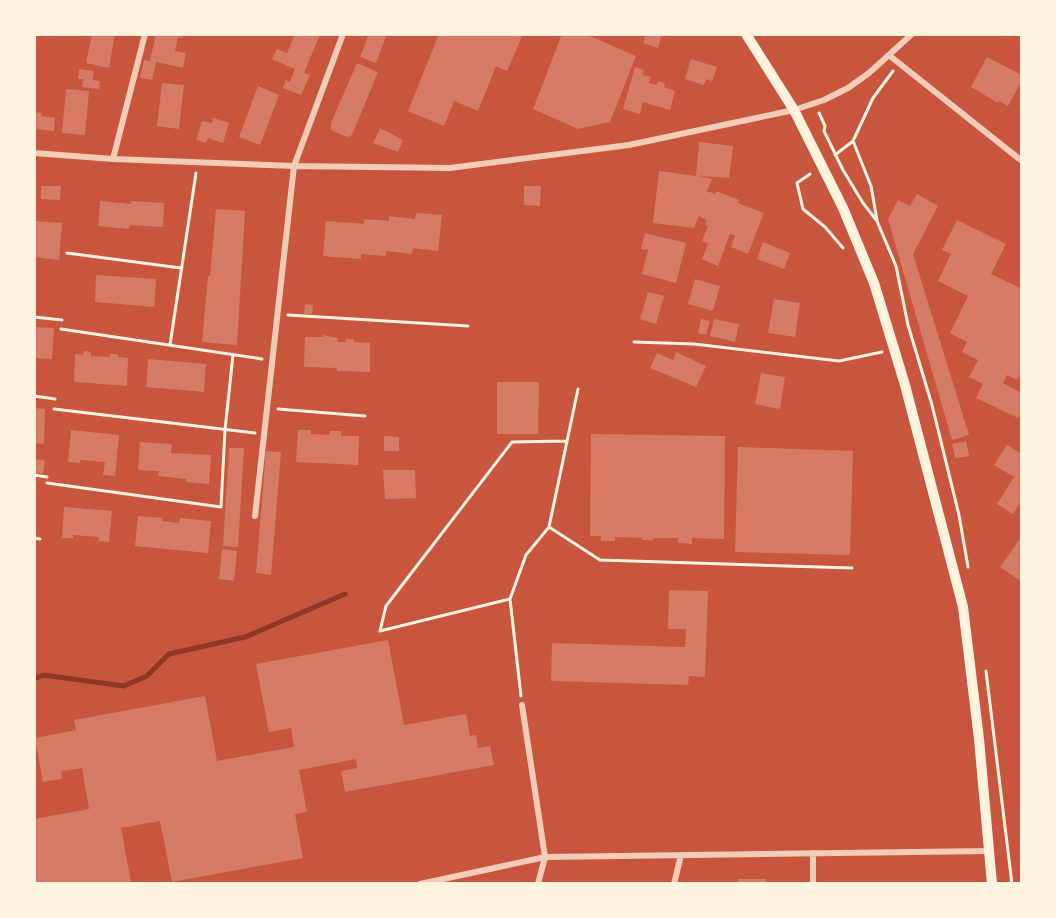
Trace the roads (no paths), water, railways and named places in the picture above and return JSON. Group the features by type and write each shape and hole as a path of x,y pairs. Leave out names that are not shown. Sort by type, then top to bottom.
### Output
{"main road":[{"path":"746,34 794,110 831,184 874,283 894,349 963,607 992,884"}],"street":[{"path":"113,159 145,34"},
{"path":"255,516 294,166 343,34"},
{"path":"34,153 113,159 294,166 450,168 628,145 815,104 848,88 890,56 912,34"},
{"path":"890,56 1022,161"},
{"path":"522,705 545,856 538,884"},
{"path":"420,884 545,856 990,851"},
{"path":"813,853 813,884"},
{"path":"674,884 681,855"}],"waterway":[{"path":"34,679 43,675 124,686 147,676 169,654 245,637 345,594"}]}
